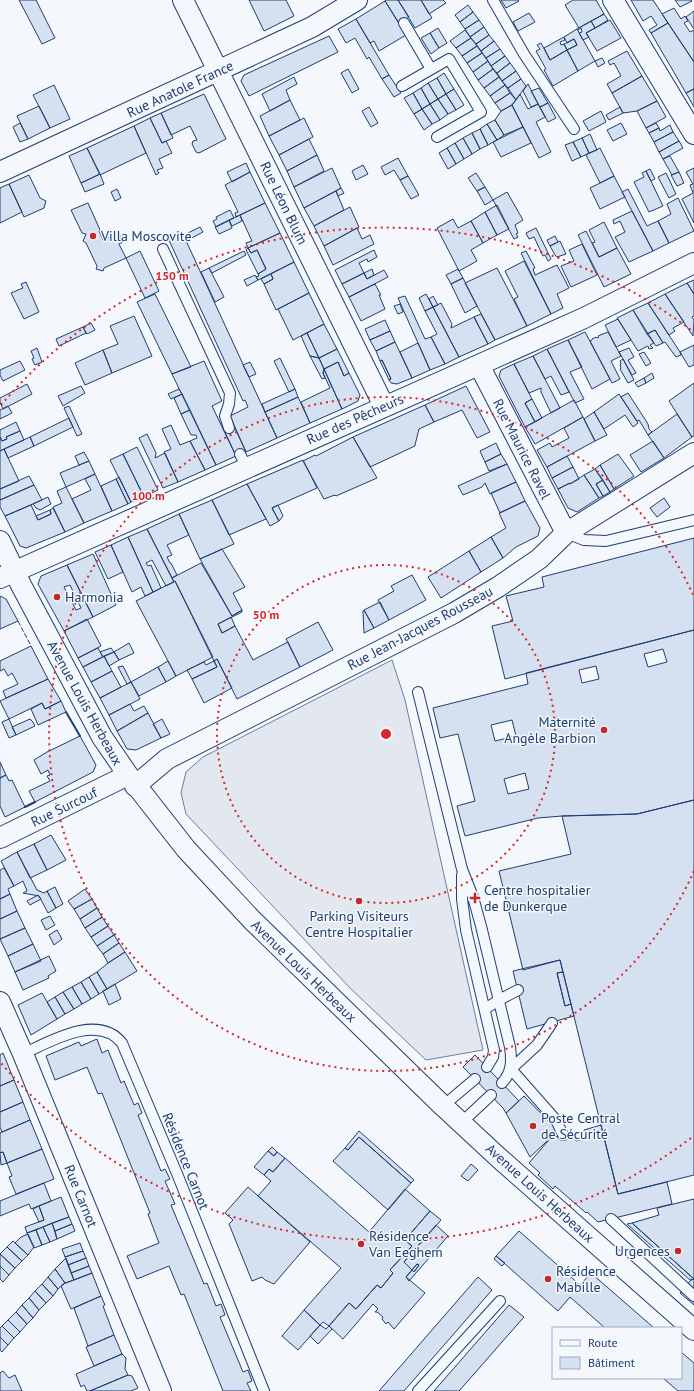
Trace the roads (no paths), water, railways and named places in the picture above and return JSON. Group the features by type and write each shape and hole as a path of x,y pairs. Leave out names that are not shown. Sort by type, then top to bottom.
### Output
{"street":[{"name":"Rue Léon Blum","path":"183,0 384,406"},
{"name":"Rue Anatole France","path":"0,172 312,27 357,0"},
{"path":"613,0 694,134"},
{"name":"Rue des Pêcheurs","path":"7,574 244,461 384,406 478,365 584,318 694,263"},
{"name":"Rue Maurice Ravel","path":"478,365 566,534"},
{"name":"Rue Jean-Jacques Rousseau","path":"131,780 167,759 434,624 498,587 539,559 566,534 694,453"},
{"name":"Avenue Louis Herbeaux","path":"0,541 7,574 110,750 131,780 186,849 236,904 443,1106 694,1330"},
{"name":"Rue Surcouf","path":"0,838 131,780"},
{"name":"Rue Carnot","path":"0,1002 23,1054 161,1391"}],"lane":[{"path":"493,0 524,54 574,129"},
{"path":"404,23 432,69"},
{"path":"402,86 449,59 481,112 437,137"},
{"path":"163,249 230,393 229,404 225,416 229,428"},
{"path":"566,534 584,540 606,541 694,520"},
{"path":"418,692 462,868 473,897 479,919 510,1048 512,1061 511,1069 502,1084"},
{"path":"462,868 462,899 466,930 494,1050 493,1057 487,1067"},
{"path":"485,1009 518,990"},
{"path":"511,1069 537,1045 552,1023"},
{"name":"Résidence Carnot","path":"23,1054 84,1030 93,1029 117,1036 122,1043 175,1169 264,1391"},
{"path":"511,1069 556,1120 563,1135"},
{"path":"443,1106 475,1079"},
{"path":"461,1123 491,1095"},
{"path":"611,1219 694,1296"},
{"path":"418,1391 500,1301"}],"place":[{"name":"Villa Moscovite","path":"93,236"},
{"name":"Harmonia","path":"57,597"},
{"name":"Maternité Angèle Barbion","path":"604,730"},
{"name":"Centre hospitalier de Dunkerque","path":"475,898"},
{"name":"Parking Visiteurs Centre Hospitalier","path":"359,901"},
{"name":"Poste Central de Sécurité","path":"533,1126"},
{"name":"Résidence Van Eeghem","path":"361,1244"},
{"name":"Urgences","path":"678,1251"},
{"name":"Résidence Mabille","path":"548,1279"}]}
